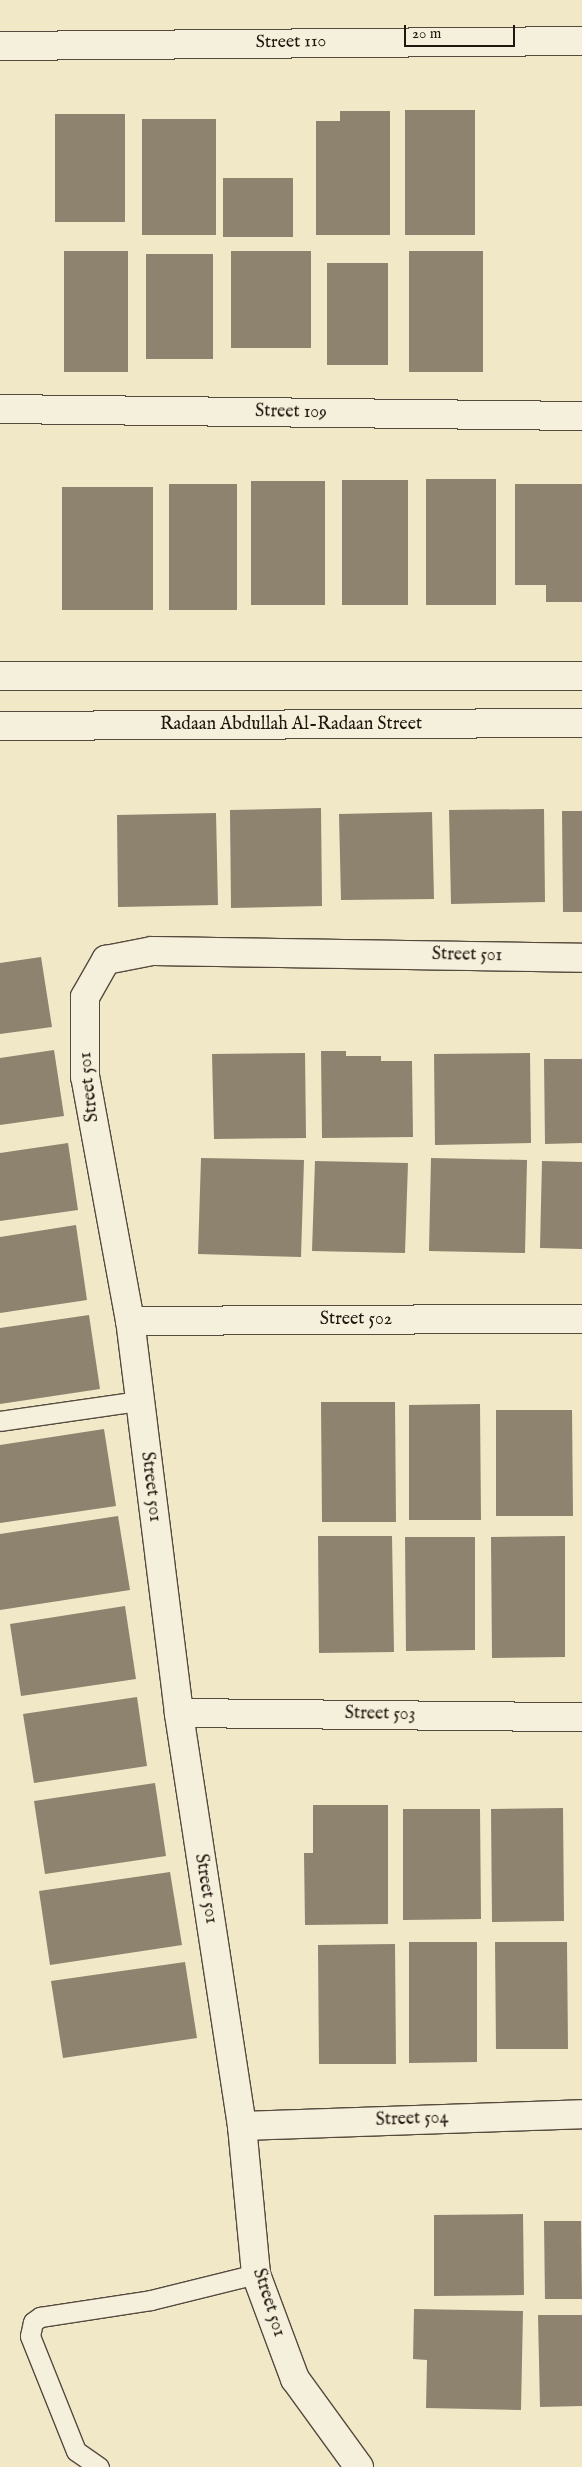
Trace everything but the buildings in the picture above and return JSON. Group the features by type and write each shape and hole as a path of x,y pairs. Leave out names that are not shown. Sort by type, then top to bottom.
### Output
{"street":[{"name":"Street 110","path":"0,46 582,41"},
{"name":"Street 109","path":"0,409 582,416"},
{"path":"0,676 582,676"},
{"name":"Radaan Abdullah Al-Radaan Street","path":"0,726 582,723"},
{"name":"Street 501","path":"359,2467 295,2379 256,2274 242,2126 178,1713 130,1321 85,1077 85,997 106,960 152,951 582,958"},
{"name":"Street 502","path":"130,1321 582,1319"},
{"name":"Street 503","path":"178,1713 582,1717"},
{"name":"Street 504","path":"242,2126 582,2114"}],"lane":[{"path":"0,1421 139,1401"},
{"path":"99,2467 76,2451 30,2336 33,2322 40,2317 151,2300 256,2274"}]}
